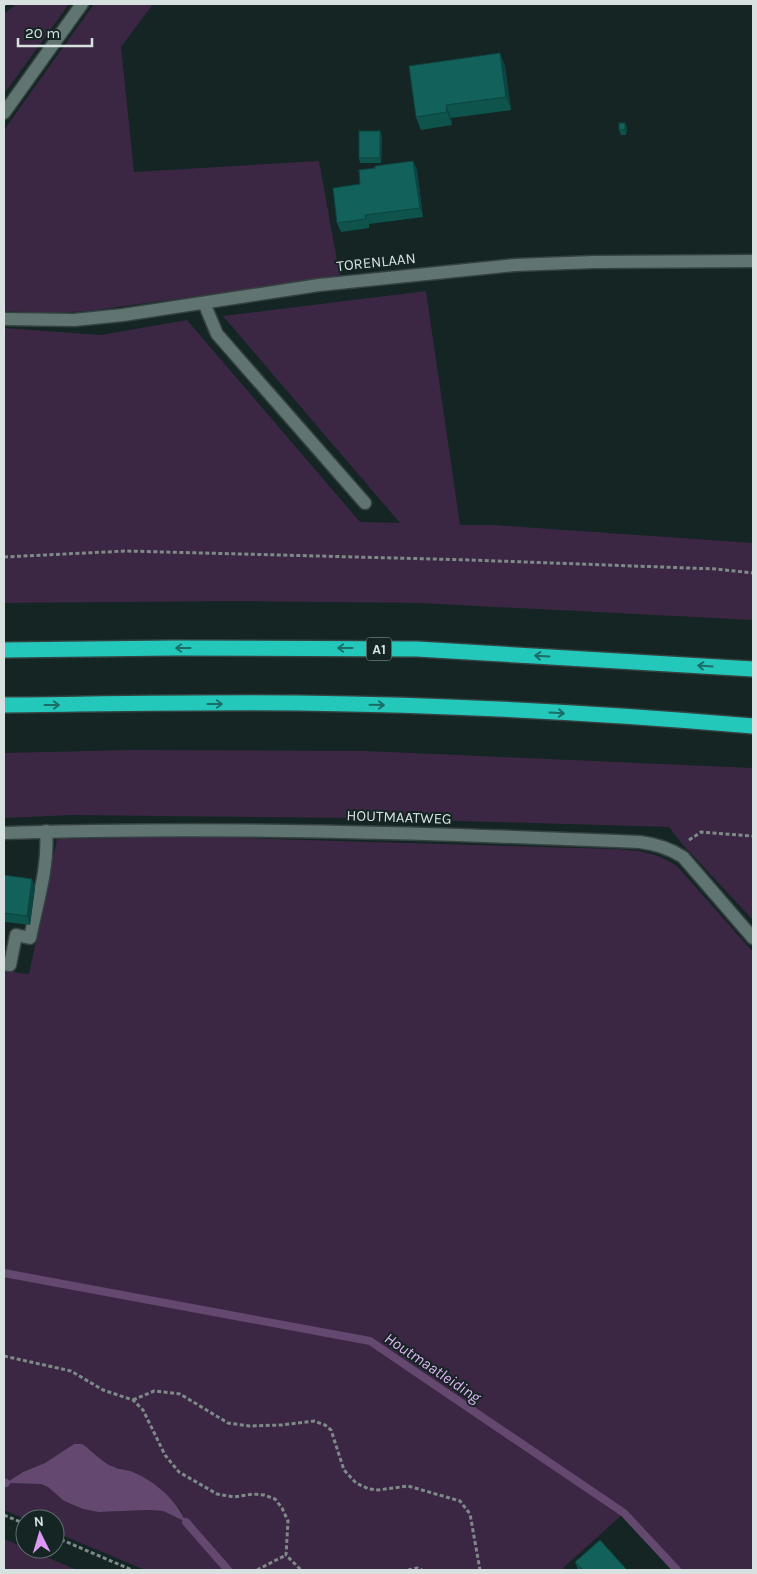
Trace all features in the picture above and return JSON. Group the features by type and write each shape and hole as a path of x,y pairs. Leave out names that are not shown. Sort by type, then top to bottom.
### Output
{"highway":[{"name":"A1","path":"4,650 174,648 418,649 753,669"},
{"path":"4,705 297,703 431,707 660,718 753,726"}],"street":[{"path":"4,112 82,4"},
{"name":"TORENLAAN","path":"4,319 74,320 123,315 319,284 515,265 594,262 753,261"},
{"path":"204,303 217,334 365,502"},
{"name":"HOUTMAATWEG","path":"4,832 184,830 389,832 656,844 672,850 683,857 753,938"},
{"path":"4,964 10,965 16,935 30,938 46,862 48,846 46,831"}],"path":[{"path":"4,557 126,551 471,560 716,569 753,573"},
{"path":"672,850 701,832 753,836"},
{"path":"4,1356 71,1371 103,1390 133,1400 143,1410 165,1455 179,1472 217,1494 234,1497 253,1494 264,1495 275,1500 282,1508 288,1520 286,1555 300,1570"},
{"path":"133,1400 154,1391 180,1394 228,1423 249,1426 282,1425 314,1421 325,1425 331,1430 344,1470 356,1483 369,1489 378,1490 408,1486 460,1501 470,1514 480,1570"},
{"path":"65,1541 132,1570"},
{"path":"257,1570 286,1555"},
{"path":"408,1570 416,1568 422,1570"}],"shaded area":[{"path":"16,4 69,4 4,94 4,14"},
{"path":"94,4 153,4 121,47 134,172 319,161 340,277 88,311 55,313 4,311 4,130"},
{"path":"426,291 460,525 493,525 753,543 753,620 419,603 239,601 4,603 4,328 101,335 187,320 360,522 400,523 223,316"},
{"path":"130,750 365,751 753,768 753,920 683,845 669,827 358,818 72,815 4,818 4,753"},
{"path":"204,837 613,849 646,853 661,857 677,866 753,952 753,1570 677,1570 624,1513 563,1568 564,1570 145,1570 65,1536 65,1509 15,1509 15,1515 4,1510 4,971 29,974 57,839","holes":["74,1444 91,1450 102,1461 113,1467 132,1471 154,1484 180,1509 186,1522 163,1511 98,1512 83,1509 64,1501 48,1487 41,1484 7,1483 23,1472 45,1463"]},
{"path":"74,1444 82,1444 110,1465 131,1471 150,1481 171,1499 186,1522 163,1511 98,1512 83,1509 64,1501 48,1487 41,1484 6,1483 23,1472 45,1463"},
{"path":"4,1539 15,1544 15,1559 51,1559 77,1570 4,1570"}],"building":[{"path":"500,53 506,97 446,105 447,112 416,117 409,66"},
{"path":"619,123 625,123 625,130 619,130"},
{"path":"359,131 380,131 380,158 359,158"},
{"path":"413,161 420,208 365,215 366,219 337,223 333,188 360,184 359,170"},
{"path":"4,875 32,879 27,916 4,913"},
{"path":"600,1540 627,1570 583,1570 575,1562"}],"waterway":[{"name":"Houtmaatleiding","path":"4,1273 370,1341 624,1513 677,1570"},
{"path":"186,1522 228,1570"}]}
